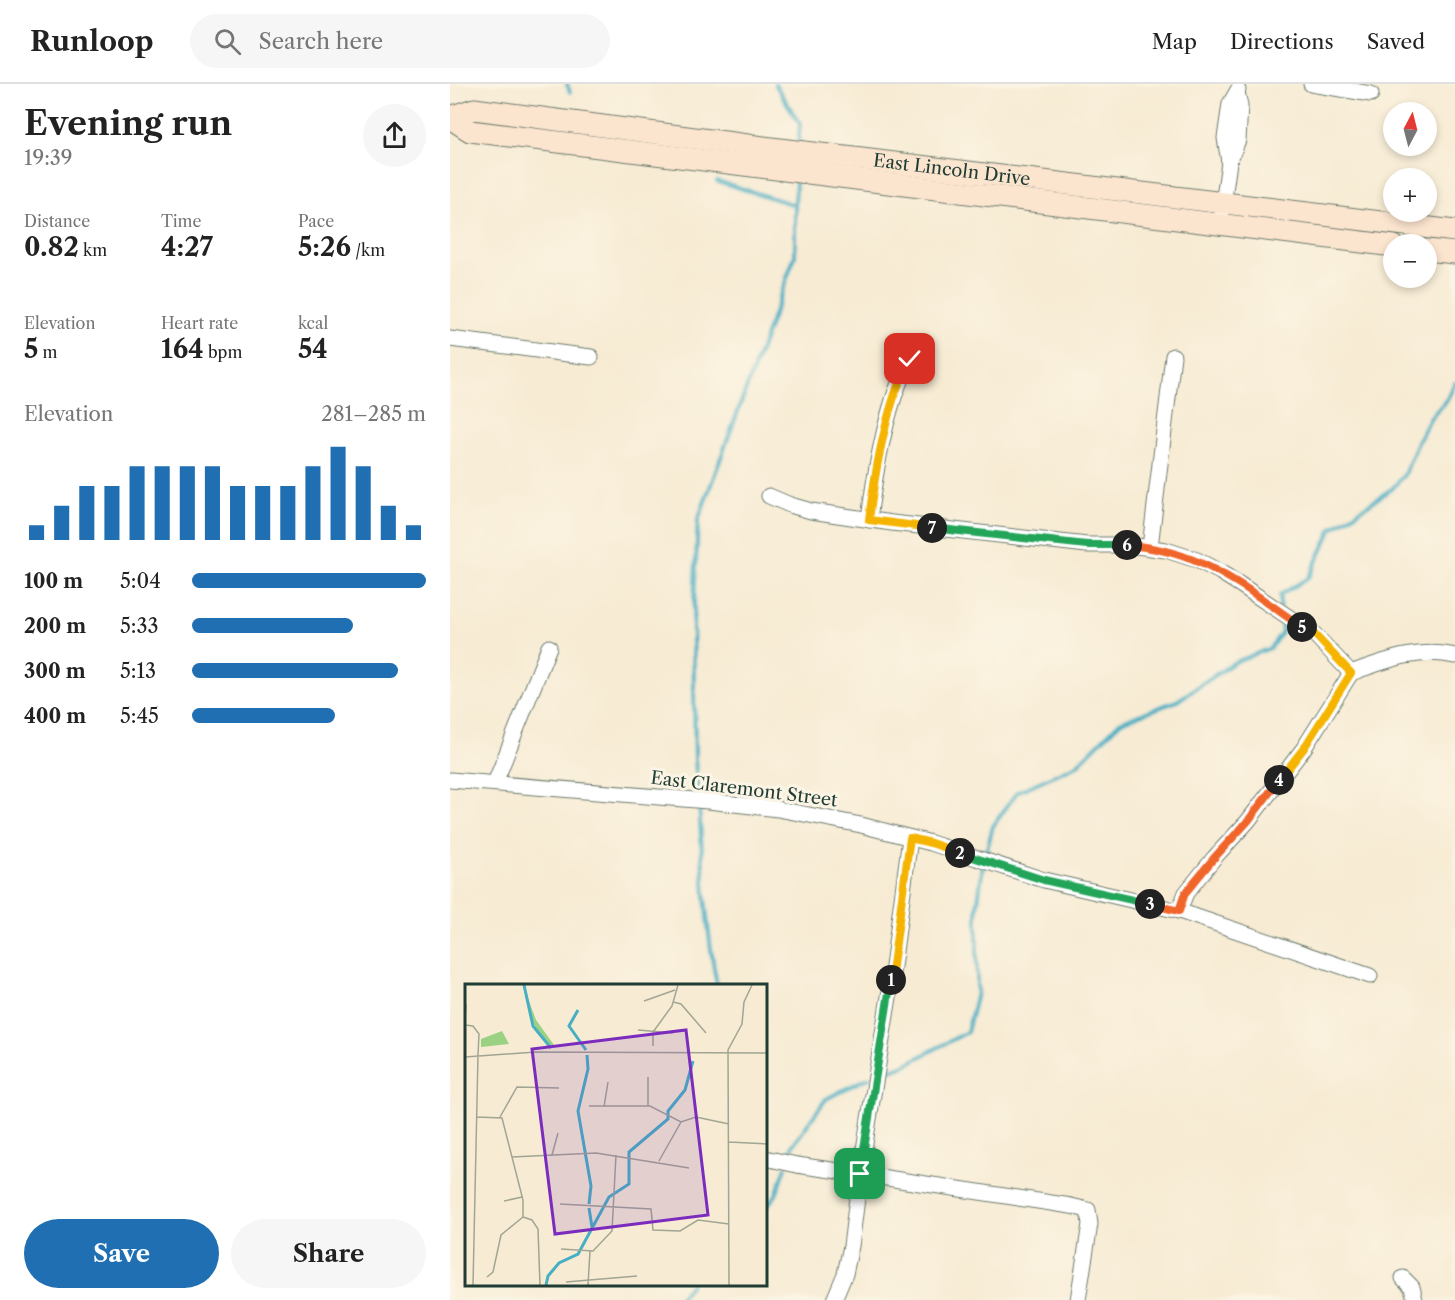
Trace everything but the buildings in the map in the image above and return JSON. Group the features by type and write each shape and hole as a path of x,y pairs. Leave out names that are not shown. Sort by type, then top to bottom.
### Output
{"main road":[{"name":"East Lincoln Drive","path":"450,117 470,131 770,158 813,153 1455,231"},
{"name":"East Lincoln Drive","path":"770,158 810,174 1383,245"},
{"path":"1437,251 1455,253"}],"street":[{"path":"1311,84 1371,94"},
{"path":"1220,225 1229,162 1238,140 1239,88"},
{"path":"450,339 591,357"},
{"path":"1150,547 1173,356"},
{"path":"869,520 873,481 883,436 894,396 910,359"},
{"path":"769,496 811,511 869,520 1087,545 1129,545 1166,550 1197,560 1220,572 1314,634 1351,673"},
{"path":"495,783 549,647"},
{"path":"1179,911 1185,893 1248,821 1304,748 1351,673 1396,658 1421,653 1455,656"},
{"name":"East Claremont Street","path":"450,780 708,801 798,813 861,825 931,843 1044,880 1179,911 1370,976"},
{"path":"834,1300 851,1246 860,1174 889,997 910,838"},
{"path":"771,1159 1088,1210 1090,1224 1078,1300"},
{"path":"1403,1278 1413,1287 1415,1300"}],"waterway":[{"path":"567,84 570,92"},
{"path":"775,84 800,124 798,145"},
{"path":"698,797 695,759 693,623 698,520 795,256 796,180"},
{"path":"717,181 795,205"},
{"path":"1280,607 1280,595 1308,578 1332,529 1393,488 1404,475 1430,419 1447,399 1455,383"},
{"path":"985,857 993,826 1017,792 1077,765 1120,722 1177,701 1233,663 1270,648 1282,632 1281,618"},
{"path":"699,804 707,917 717,984"},
{"path":"880,1074 905,1065 967,1032 977,993 977,909 983,865"},
{"path":"788,1160 792,1146 826,1099 870,1078"},
{"path":"766,1207 776,1195 786,1167"},
{"path":"678,1300 690,1285"}],"route":[{"path":"860,1174 889,997 910,838 1044,880 1179,911 1185,893 1248,821 1304,748 1351,673 1314,634 1242,586 1197,560 1166,550 1129,545 1087,545 869,520 873,481 883,436 894,396 910,359"}]}
